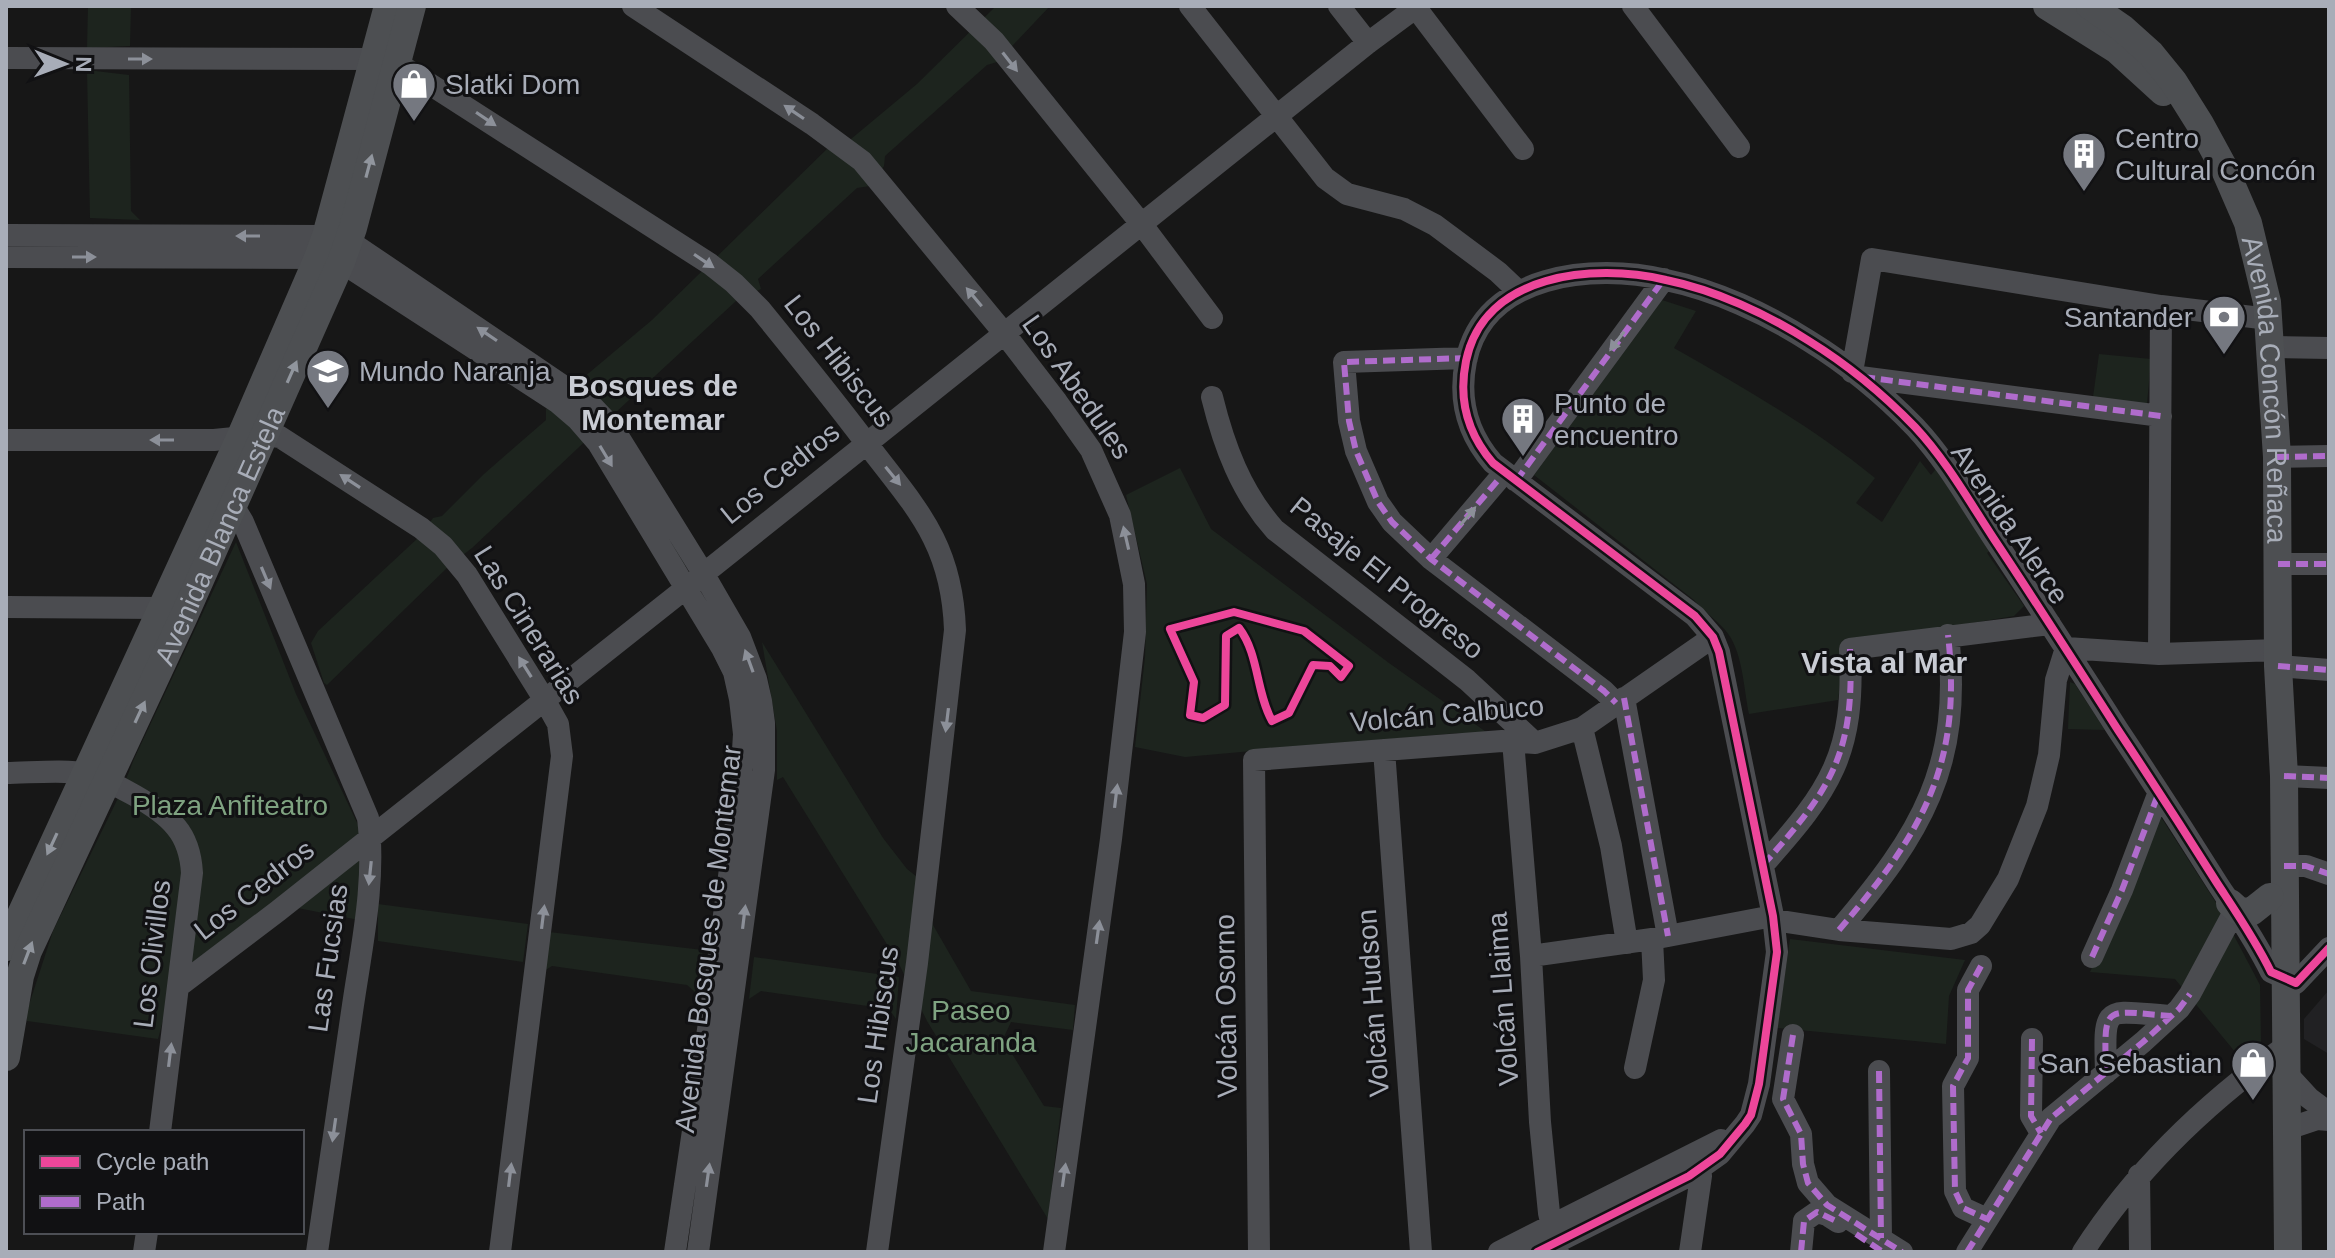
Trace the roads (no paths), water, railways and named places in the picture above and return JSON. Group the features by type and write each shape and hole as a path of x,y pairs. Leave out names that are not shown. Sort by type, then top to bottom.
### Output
{"main road":[{"name":"Avenida Blanca Estela","path":"385,61 388,6"},
{"name":"Avenida Blanca Estela","path":"6,947 95,778 173,612 334,249 385,61 412,6"},
{"name":"Avenida Concón Reñaca","path":"2047,6 2117,50 2200,124"},
{"name":"Avenida Concón Reñaca","path":"2090,6 2122,28 2151,54 2173,81 2225,170 2248,223 2261,268 2270,333 2277,457 2278,658 2284,776 2284,866 2278,976"},
{"name":"Avenida Blanca Estela","path":"173,612 234,507 252,436"},
{"name":"Avenida Concón Reñaca","path":"2278,658 2270,749 2270,897 2287,1129 2288,1252"},
{"name":"Avenida Blanca Estela","path":"6,1057 20,976 95,778"},
{"path":"2232,907 2251,912 2270,897"},
{"name":"Avenida Concón Reñaca","path":"2276,1252 2282,1058"}],"street":[{"name":"Los Abedules","path":"633,6 812,124 862,161 1057,402 1091,450 1120,515 1134,584 1135,632 1128,706 1054,1252"},
{"path":"957,6 994,41 1143,226 1212,318"},
{"path":"1190,6 1325,178 1347,194 1404,209 1435,225 1517,290"},
{"path":"1339,6 1368,43"},
{"path":"1633,6 1739,147"},
{"path":"1417,7 1523,149"},
{"name":"Los Cedros","path":"179,986 1417,7"},
{"path":"6,58 385,61"},
{"name":"Los Hibiscus","path":"385,61 710,264 734,283 760,309 929,525 947,572 955,630 917,963 877,1252"},
{"path":"6,235 334,249"},
{"path":"6,257 334,249"},
{"name":"Avenida Bosques de Montemar","path":"334,249 594,408 613,428 703,573 740,637 756,679 764,723 764,770 698,1252"},
{"name":"Avenida Bosques de Montemar","path":"334,249 557,402 578,420 598,443 734,672 744,734 741,784 675,1252"},
{"path":"2161,416 1856,374 1872,259 2161,306 2329,348"},
{"name":"Avenida Alerce","path":"1698,1161 1745,1124 1751,1115 1759,1084 1777,952 1774,918 1719,652 1713,637 1695,616 1510,477 1483,452 1465,414 1462,397 1467,358 1484,320 1517,290 1553,280 1594,274 1664,279 1753,311 1808,340 1856,374 1892,405 1938,455 2278,976"},
{"path":"1431,559 1510,477 1664,279"},
{"path":"2159,654 2161,306"},
{"path":"1467,358 1344,362 1349,421 1356,451 1378,502 1392,522 1431,559 1620,701 1660,938 1635,1068"},
{"name":"Pasaje El Progreso","path":"1212,397 1220,432 1255,508 1275,530 1467,680 1524,742"},
{"name":"Las Cinerarias","path":"6,440 280,437 421,528 443,546 467,575 544,699 558,724 562,756 500,1252"},
{"path":"2277,457 2329,456"},
{"name":"Las Fucsias","path":"234,507 368,818 371,857 364,927 317,1252"},
{"path":"2278,564 2329,564"},
{"path":"6,607 173,612"},
{"path":"1763,865 1820,797 1836,767 1851,694 1850,649 2050,624"},
{"path":"1839,930 1891,867 1927,803 1943,757 1951,708 1948,635"},
{"name":"Volcán Calbuco","path":"1254,760 1524,742 1582,728 1713,637"},
{"path":"1531,956 1774,918 1839,930 1951,939 1971,933 1980,925 2008,879 2037,806 2049,755 2056,680 2066,648 2278,658 2329,670"},
{"path":"1582,728 1601,797 1627,943"},
{"name":"Volcán Llaima","path":"1524,742 1531,956 1550,1243"},
{"name":"Volcán Hudson","path":"1384,750 1421,1252"},
{"name":"Volcán Osorno","path":"1254,760 1259,1252"},
{"path":"6,773 95,778"},
{"path":"2284,776 2329,778"},
{"name":"Los Olivillos","path":"95,778 169,819 187,844 192,873 160,1130"},
{"path":"2092,957 2127,878 2159,792"},
{"path":"2284,866 2306,866 2329,874"},
{"path":"1967,1252 2051,1118 2171,1016 2190,994 2232,907"},
{"path":"2278,976 2296,983 2329,948"},
{"path":"1981,966 1968,990 1968,1058 1953,1086 1955,1191 1963,1208 1987,1219"},
{"path":"2106,1073 2105,1028 2109,1018 2117,1012 2171,1016"},
{"path":"1793,1035 1783,1099 1801,1134 1808,1183 1827,1205 1882,1245"},
{"path":"2032,1039 2031,1116 2041,1133"},
{"path":"2083,1252 2102,1221 2139,1175 2224,1096 2282,1058 2309,1098 2329,1113"},
{"path":"1879,1071 1882,1245"},
{"path":"2287,1129 2306,1121 2329,1120"},
{"path":"1499,1252 1550,1243 1698,1161"},
{"path":"1690,1252 1698,1161"},
{"path":"2139,1175 2140,1252"},
{"path":"1801,1252 1804,1221 1817,1212 1902,1252"}],"place":[{"name":"Slatki Dom","path":"414,123"},
{"name":"Centro Cultural Concón","path":"2084,193"},
{"name":"Santander","path":"2224,356"},
{"name":"Mundo Naranja","path":"328,410"},
{"name":"Punto de encuentro","path":"1523,458"},
{"name":"San Sebastian","path":"2253,1102"}],"district":[{"name":"Bosques de Montemar","path":"653,402"},
{"name":"Vista al Mar","path":"1884,662"}],"park label":[{"name":"Plaza Anfiteatro","path":"230,805"},
{"name":"Paseo Jacaranda","path":"971,1026"}]}
